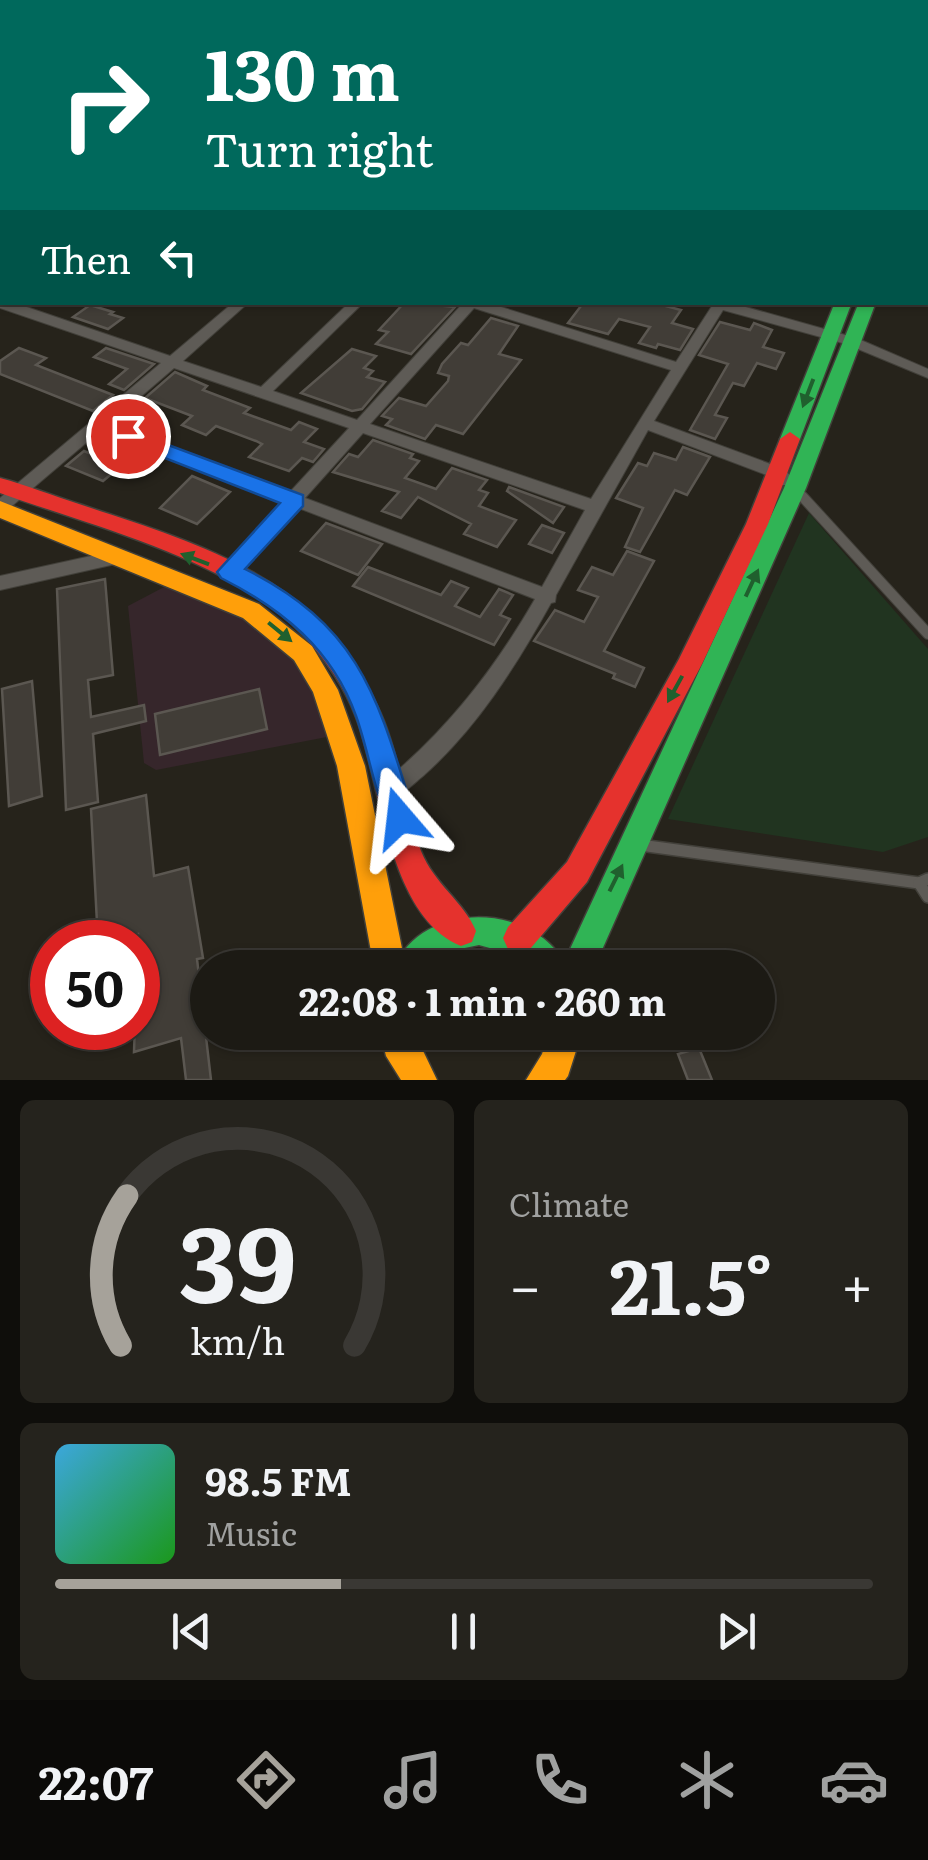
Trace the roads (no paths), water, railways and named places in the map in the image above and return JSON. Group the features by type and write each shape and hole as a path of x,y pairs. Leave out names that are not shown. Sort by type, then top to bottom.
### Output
{"main road":[{"path":"586,950 787,481 841,338 844,305"},
{"path":"841,338 866,305"},
{"path":"519,938 577,872 787,481"},
{"path":"4,498 114,558 233,602 285,634 308,659 335,715 380,895 388,950"},
{"path":"4,498 239,576 281,598 336,650 369,714 425,889 461,930"},
{"path":"233,602 239,576"},
{"path":"425,950 461,930 500,931 519,938 532,950"},
{"path":"399,1050 403,1080"},
{"path":"404,1050 420,1080"},
{"path":"551,1075 560,1050"}],"street":[{"path":"6,305 595,507"},
{"path":"4,498 240,305"},
{"path":"262,394 355,305"},
{"path":"239,576 295,501 358,427 470,305"},
{"path":"478,305 679,368"},
{"path":"392,790 429,760 472,714 548,597 595,507 716,305"},
{"path":"724,305 841,338 928,374"},
{"path":"646,423 787,481"},
{"path":"95,424 548,597"},
{"path":"0,583 114,558"}],"lane":[{"path":"787,481 928,634"},
{"path":"632,844 923,881 928,897"}]}
